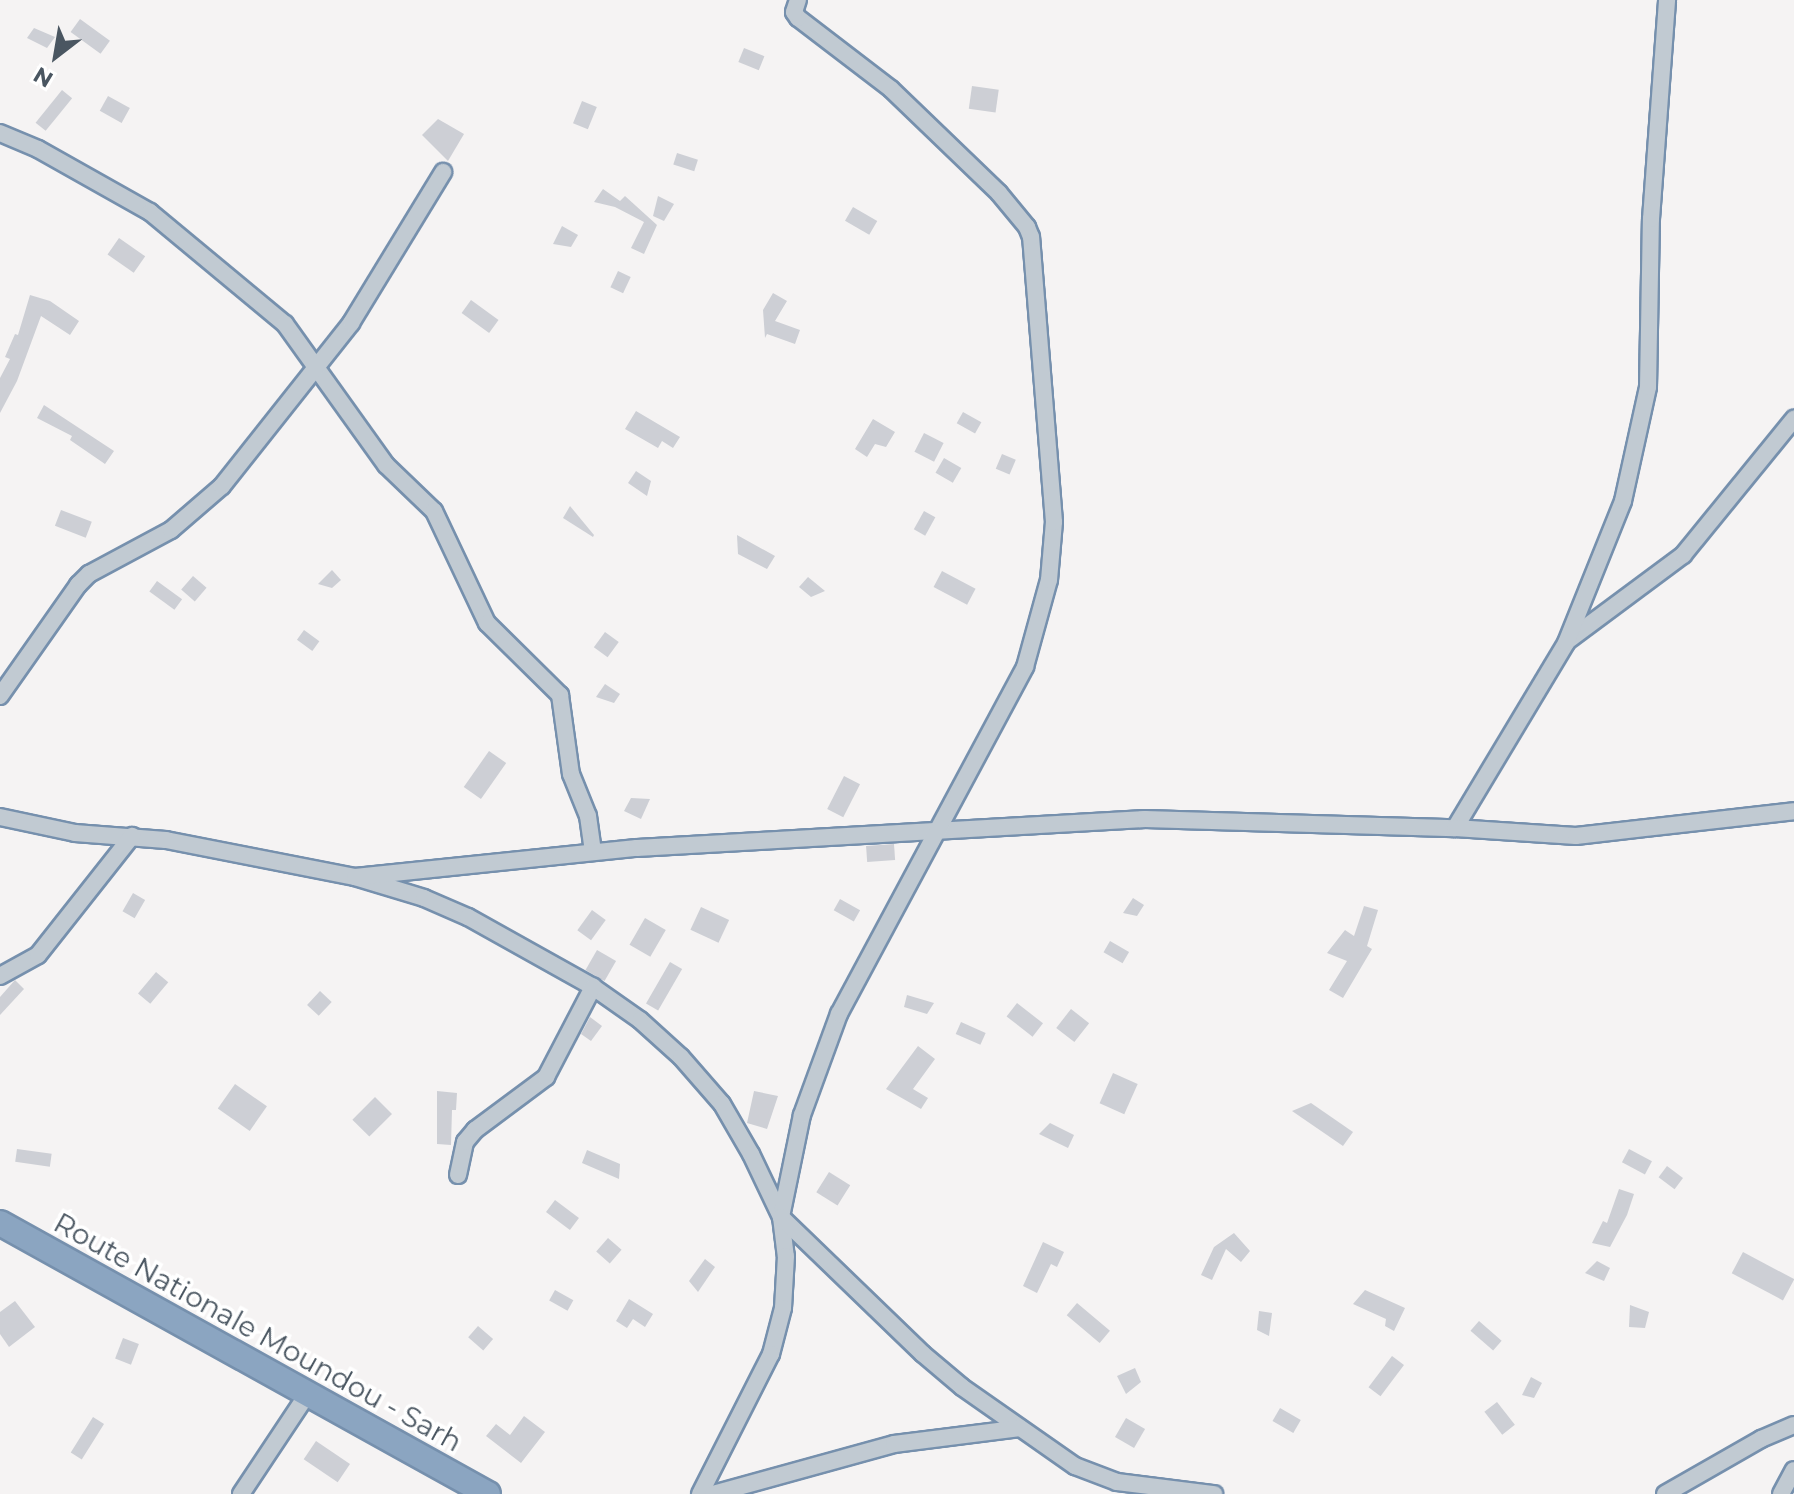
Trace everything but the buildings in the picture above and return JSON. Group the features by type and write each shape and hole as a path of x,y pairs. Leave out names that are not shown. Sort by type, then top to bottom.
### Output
{"highway":[{"name":"Route Nationale Moundou - Sarh","path":"0,1223 488,1494"}],"street":[{"path":"700,1494 755,1393 771,1354 783,1308 786,1256 781,1217 802,1115 817,1065 839,1014 935,830 1025,667 1051,571 1054,522 1031,237 1020,217 999,193 891,89 798,18 794,12 798,0"},
{"path":"1455,828 1566,643 1616,523 1644,418 1648,387 1651,219 1667,0"},
{"path":"0,133 70,166 160,219 278,316 386,465 434,511 487,623 560,695 571,774 588,816 593,851"},
{"path":"0,696 78,585 89,574 144,546 196,511 222,486 351,323 443,172"},
{"path":"1566,643 1683,555 1794,419"},
{"path":"355,877 593,851 1145,819 1587,835 1794,811"},
{"path":"0,817 75,833 132,836 355,877 424,898 468,917 593,987 640,1020 681,1057 722,1104 781,1217 923,1354 1020,1428 1075,1466 1116,1488 1214,1494"},
{"path":"0,976 38,955 132,836"},
{"path":"458,1175 465,1142 475,1130 546,1077 593,987"},
{"path":"241,1494 308,1393"},
{"path":"1665,1494 1761,1439 1794,1425"},
{"path":"713,1494 894,1444 1020,1428"},
{"path":"1781,1494 1794,1470"}]}
